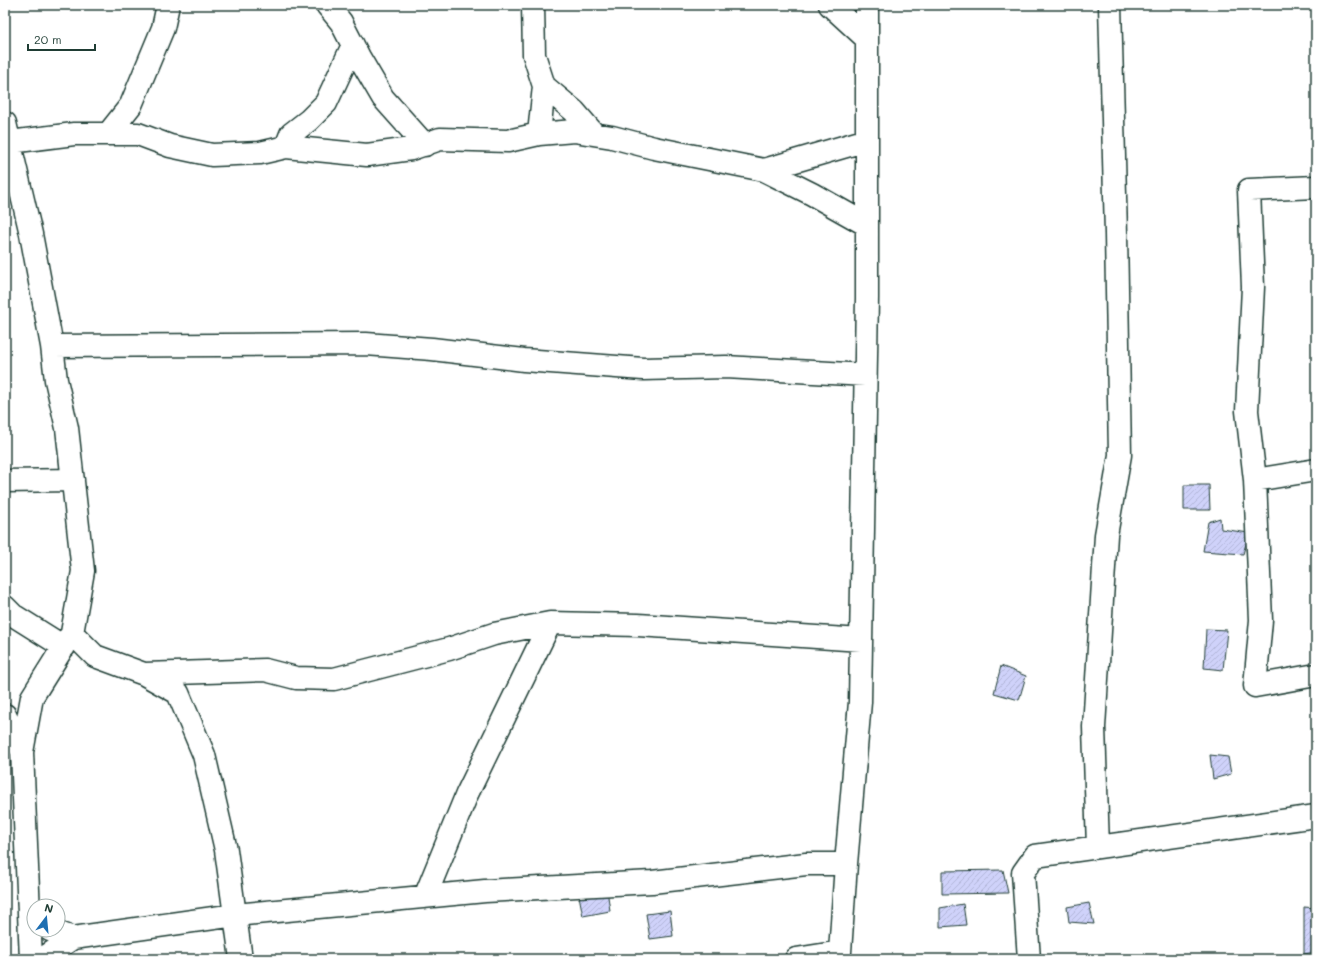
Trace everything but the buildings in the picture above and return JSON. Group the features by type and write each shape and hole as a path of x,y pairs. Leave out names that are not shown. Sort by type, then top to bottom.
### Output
{"street":[{"path":"108,134 131,104 163,28 168,5"},
{"path":"327,5 341,22 384,98 425,145"},
{"path":"533,5 534,55 544,86 539,134"},
{"path":"830,5 867,39"},
{"path":"796,959 840,952 860,702 866,375 867,5"},
{"path":"1098,847 1094,727 1106,535 1120,455 1110,5"},
{"path":"286,147 291,134 309,120 326,103 353,45"},
{"path":"544,86 574,111 594,134"},
{"path":"30,898 22,752 32,697 68,640 83,571 67,428 56,380 52,346 31,234 7,132 138,134 170,146 212,155 260,152 286,147 367,155 411,149 440,139 508,141 539,134 574,131 612,137 654,148 764,170 812,194 867,225"},
{"path":"764,170 867,140"},
{"path":"1316,187 1249,190 1253,287 1247,411 1255,480 1262,620 1255,686 1316,675"},
{"path":"52,346 366,344 643,369 726,367 866,375"},
{"path":"1255,480 1316,470"},
{"path":"5,481 73,480"},
{"path":"5,606 13,615 68,640 95,656 144,674 178,693 204,755 226,850 241,959"},
{"path":"144,674 265,670 296,678 334,679 449,649 494,634 550,623 638,625 861,640"},
{"path":"425,897 467,794 550,623"},
{"path":"5,715 22,752"},
{"path":"1028,959 1023,873 1035,856 1316,816"},
{"path":"42,959 73,938 235,915 485,890 652,882 806,864 846,864"},
{"path":"66,936 73,938"},
{"path":"30,959 31,938"}]}
